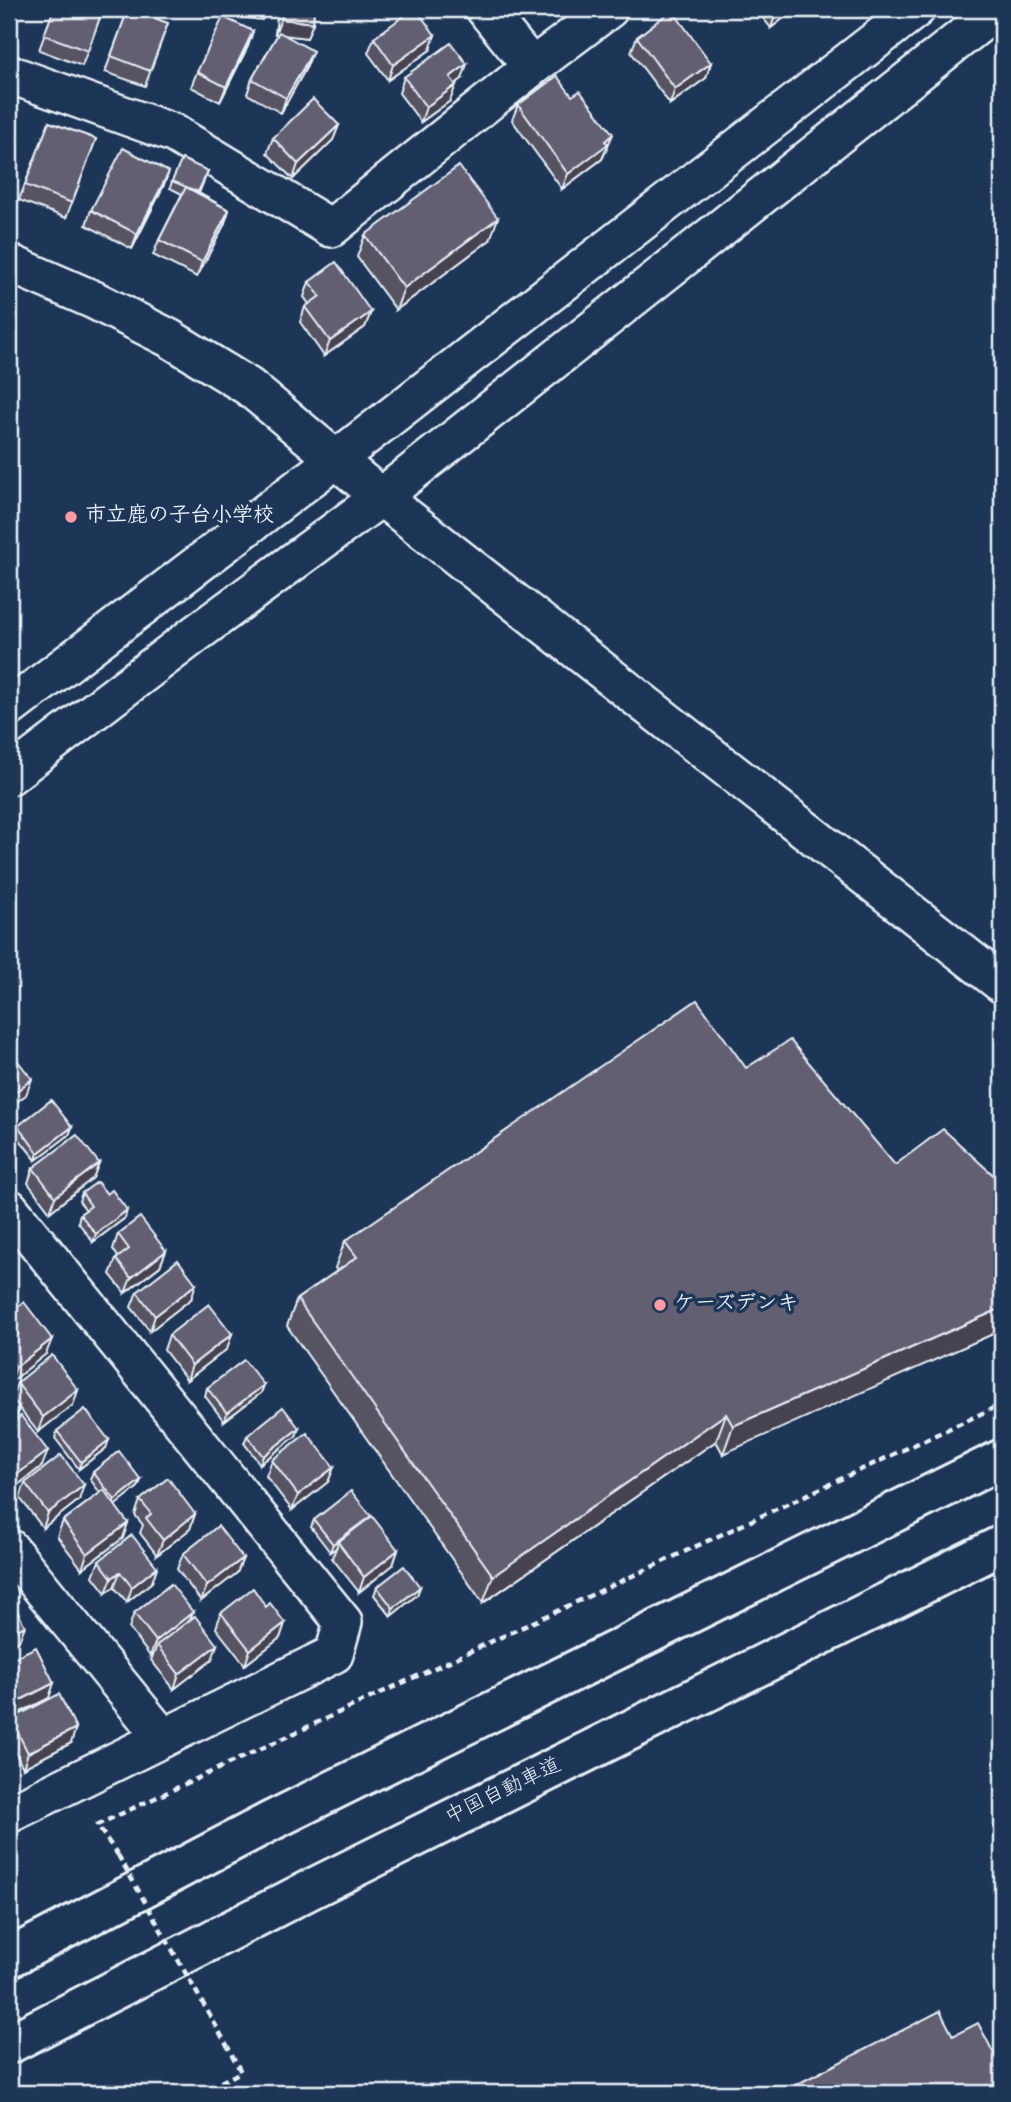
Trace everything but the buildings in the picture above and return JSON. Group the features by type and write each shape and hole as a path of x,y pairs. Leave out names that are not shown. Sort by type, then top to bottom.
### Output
{"highway":[{"path":"9,1958 271,1821 1002,1459"},
{"name":"中国自動車道","path":"9,2045 311,1889 1002,1545"}],"street":[{"path":"485,9 532,67"},
{"path":"9,74 173,133 331,228 609,9"},
{"path":"9,708 335,460 916,9"},
{"path":"9,776 382,497 998,9"},
{"path":"9,263 94,300 169,338 249,387 335,460 1002,985"},
{"path":"9,1208 343,1622 334,1654 9,1814"},
{"path":"12,1558 163,1738"}],"path":[{"path":"199,2093 241,2072 118,1855 97,1825 1002,1405"}],"place":[{"name":"市立鹿の子台小学校","path":"71,517"},
{"name":"ケーズデンキ","path":"660,1305"}]}
